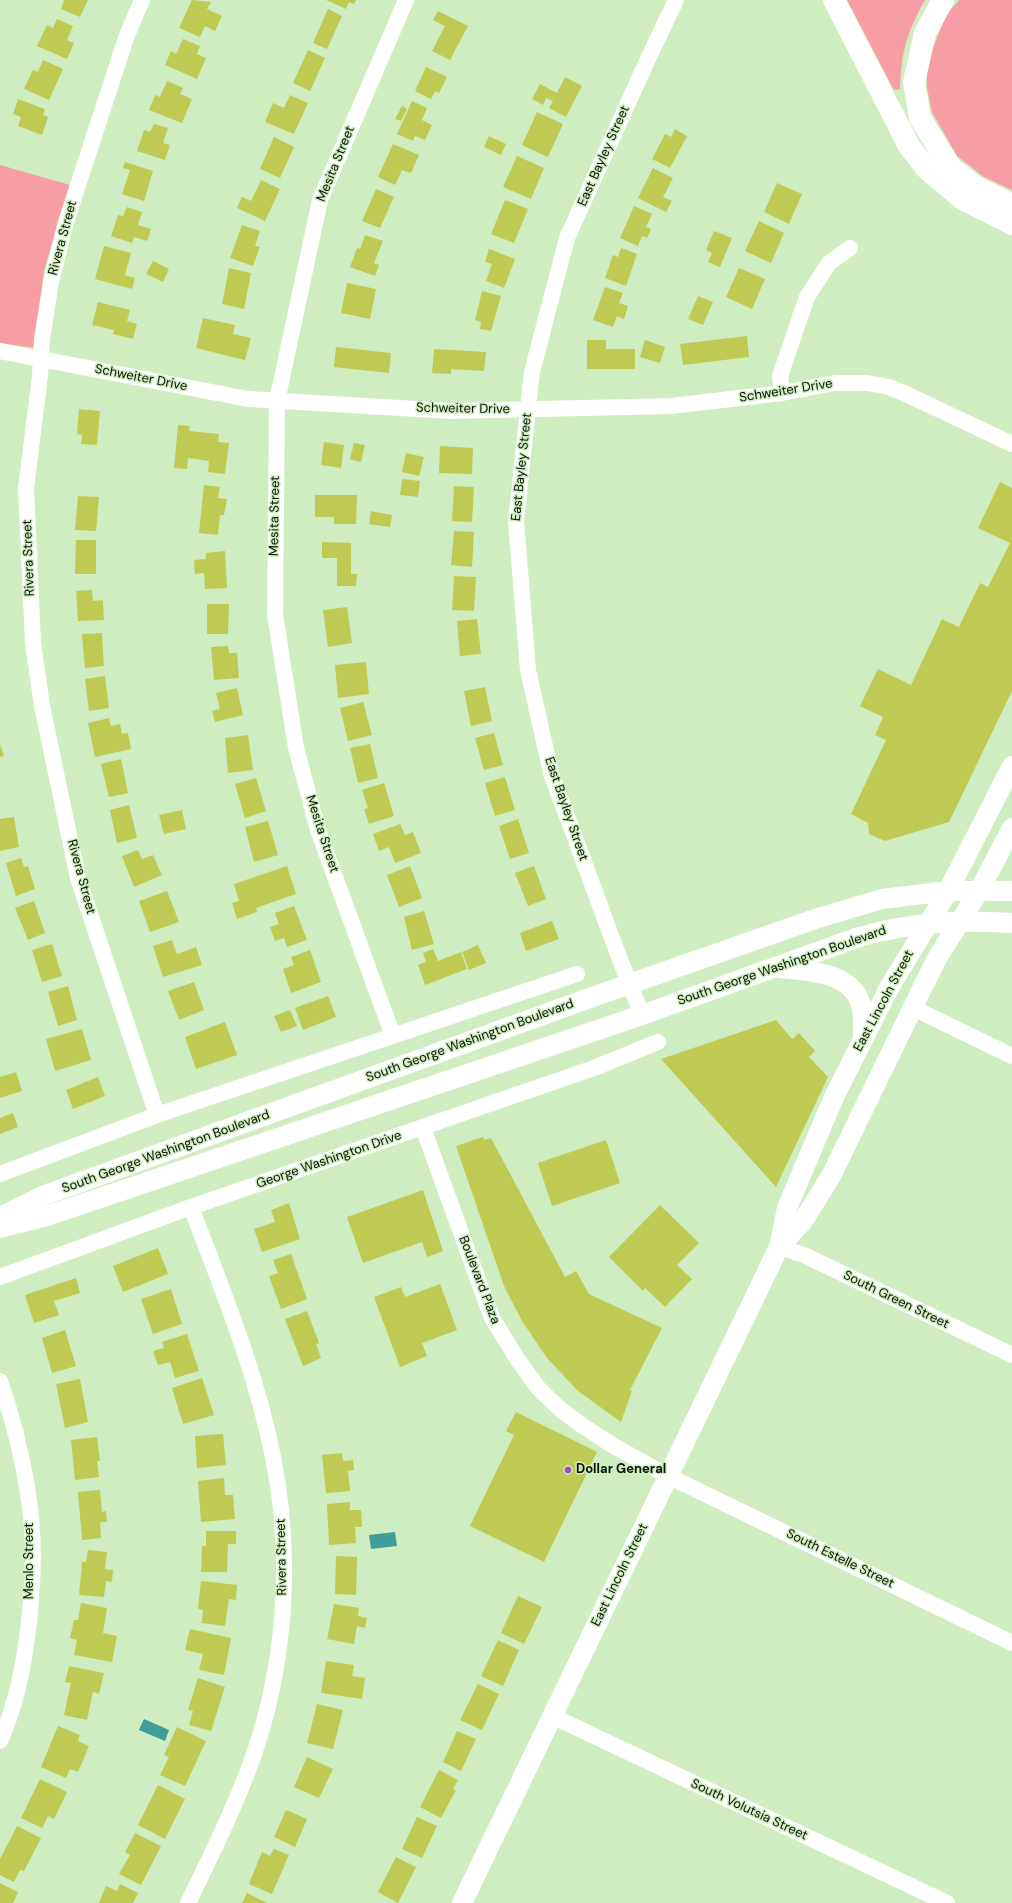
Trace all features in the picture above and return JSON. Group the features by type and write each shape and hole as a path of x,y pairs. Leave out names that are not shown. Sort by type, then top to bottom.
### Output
{"highway":[{"path":"834,0 909,146 927,169 964,200 1012,224"},
{"path":"943,0 925,33 914,82 920,118 951,168 975,186 1012,205"}],"street":[{"name":"Rivera Street","path":"142,0 126,38 66,222 51,282 26,488 33,643 42,706 78,878 157,1115"},
{"name":"Mesita Street","path":"393,1036 318,830 296,748 274,614 277,401 320,200 406,0"},
{"name":"East Bayley Street","path":"642,1015 551,774 528,670 516,521 532,372 567,238 676,0"},
{"path":"782,394 780,376 807,297 829,263 850,248"},
{"name":"Schweiter Drive","path":"0,351 248,399 451,411 671,406 782,394 835,383 867,383 888,387 1012,444"},
{"name":"East Lincoln Street","path":"462,1903 779,1247 787,1208 834,1097 889,988 948,891 1012,766"},
{"name":"East Lincoln Street","path":"779,1247 803,1222 831,1176 936,960 961,922 1012,828"},
{"name":"South George Washington Boulevard","path":"0,1217 45,1196 630,984 815,919 882,899 948,891 1012,891"},
{"name":"South George Washington Boulevard","path":"0,1228 47,1216 642,1015 859,937 888,929 928,922 1012,922"},
{"path":"773,968 821,972 842,981 855,993 862,1008 863,1040"},
{"path":"0,1174 157,1115 577,974"},
{"path":"913,1008 1012,1056"},
{"name":"George Washington Drive","path":"0,1277 191,1207 594,1068 658,1042"},
{"name":"Boulevard Plaza","path":"423,1128 492,1318 518,1360 539,1389 575,1420 612,1445 668,1476"},
{"name":"Rivera Street","path":"188,1903 228,1820 252,1758 269,1699 281,1638 284,1555 280,1500 274,1464 262,1412 249,1364 191,1207"},
{"name":"South Green Street","path":"779,1247 804,1255 1012,1355"},
{"name":"Menlo Street","path":"0,1382 13,1422 28,1488 32,1575 28,1630 19,1683 12,1711 0,1741"},
{"name":"South Estelle Street","path":"668,1476 1012,1642"},
{"name":"South Volutsia Street","path":"552,1716 947,1903"}],"shaded area":[{"path":"847,0 925,0 909,32 902,64 900,89 894,90"},
{"path":"959,0 1012,0 1012,190 984,177 957,156 932,112 927,88 927,64 946,15"},
{"path":"0,165 70,185 44,270 36,348 0,343"}],"water":[{"path":"395,1532 397,1546 371,1549 369,1535"},
{"path":"144,1719 169,1730 165,1741 139,1730"}],"building":[{"path":"64,0 88,0 80,17 61,9"},
{"path":"192,0 211,2 207,9 222,16 215,31 205,26 200,37 179,28"},
{"path":"326,0 356,0 354,4 349,2 346,9"},
{"path":"328,9 342,16 327,49 313,43"},
{"path":"438,11 468,26 450,60 432,51 445,26 433,20"},
{"path":"57,19 73,26 67,40 74,43 67,59 37,46 47,25 53,28"},
{"path":"183,39 200,46 197,54 206,58 197,79 165,65 171,51 176,54"},
{"path":"308,50 325,58 310,91 293,83"},
{"path":"43,60 63,69 49,100 24,89 33,70 38,72"},
{"path":"426,67 447,77 439,93 435,91 431,99 415,91"},
{"path":"565,77 582,86 566,117 549,108 553,101 546,98 543,105 532,99 540,84 557,93"},
{"path":"167,81 183,88 180,94 192,99 182,123 149,110 155,95 160,97"},
{"path":"290,95 308,103 294,134 265,122 273,103 284,108"},
{"path":"18,99 45,109 43,115 48,117 42,135 18,126 21,117 13,114"},
{"path":"412,101 427,108 422,120 432,125 425,140 415,136 413,141 397,134"},
{"path":"402,106 407,109 401,121 395,119"},
{"path":"537,112 563,124 548,157 522,145"},
{"path":"154,124 168,128 163,143 170,145 165,160 137,151 144,130 150,132"},
{"path":"675,129 687,136 670,168 652,159 665,134 671,137"},
{"path":"489,136 506,144 501,155 484,147"},
{"path":"274,137 294,147 280,178 260,169"},
{"path":"393,144 419,155 411,173 402,170 395,185 378,177"},
{"path":"517,156 544,168 531,199 503,187"},
{"path":"125,162 153,171 144,201 122,194 130,170 123,168"},
{"path":"653,168 673,178 663,197 672,201 666,212 638,198"},
{"path":"261,180 280,189 265,221 237,208 242,197 251,201"},
{"path":"777,183 802,194 789,224 764,212"},
{"path":"376,189 394,197 380,228 362,221"},
{"path":"505,200 528,209 514,243 491,234"},
{"path":"634,206 652,214 646,227 651,229 647,238 642,236 638,246 620,238"},
{"path":"127,207 142,212 138,225 151,229 147,241 134,237 132,243 111,236 118,215 123,216"},
{"path":"759,221 784,233 771,263 745,251"},
{"path":"242,225 260,231 255,246 260,247 253,266 230,258"},
{"path":"714,231 732,238 720,267 708,262 712,253 706,250"},
{"path":"365,235 383,241 374,263 379,265 375,276 350,267 357,248 360,249"},
{"path":"104,246 131,253 125,275 135,278 132,289 95,279"},
{"path":"621,248 637,254 626,286 605,278 613,255 618,257"},
{"path":"489,249 515,259 504,288 486,281 492,264 485,262"},
{"path":"153,261 169,269 163,282 146,274"},
{"path":"229,268 251,273 244,309 222,304"},
{"path":"739,268 765,279 752,309 726,297"},
{"path":"347,283 376,289 370,319 341,313"},
{"path":"605,287 623,293 619,303 628,306 624,319 617,316 613,327 593,320"},
{"path":"482,291 501,296 491,331 480,329 481,322 475,320"},
{"path":"698,296 713,302 703,325 688,319"},
{"path":"98,302 130,310 127,321 137,324 133,339 113,334 114,330 92,325"},
{"path":"203,318 235,325 233,334 251,338 245,360 196,348"},
{"path":"747,336 749,357 683,365 680,344"},
{"path":"587,340 606,340 606,349 635,349 635,369 587,369"},
{"path":"645,340 665,347 660,363 640,357"},
{"path":"336,347 391,353 389,373 334,367"},
{"path":"434,349 486,352 484,371 451,369 451,374 432,373"},
{"path":"79,409 100,411 97,445 81,444 82,435 77,434"},
{"path":"178,425 190,426 189,431 219,434 218,442 229,443 225,474 208,472 209,461 188,458 187,469 174,468"},
{"path":"324,442 344,445 341,468 321,465"},
{"path":"354,443 365,445 361,462 350,459"},
{"path":"440,446 473,448 472,474 439,473"},
{"path":"406,453 424,457 419,476 402,472"},
{"path":"402,479 420,481 418,497 400,495"},
{"path":"1000,482 1012,488 1012,691 949,822 885,841 869,834 868,823 851,814 886,740 875,735 883,717 860,706 878,669 911,685 942,619 959,627 980,583 988,587 1010,543 978,528"},
{"path":"204,485 220,487 218,498 227,499 224,515 220,515 218,535 199,533"},
{"path":"454,486 474,487 472,522 452,521"},
{"path":"315,495 357,495 356,524 334,524 334,517 315,517"},
{"path":"78,496 99,497 96,531 75,530"},
{"path":"371,511 392,515 390,527 369,524"},
{"path":"454,531 474,532 472,567 451,565"},
{"path":"76,540 96,540 96,574 75,574"},
{"path":"322,542 351,543 351,574 357,574 356,586 337,586 337,558 322,558"},
{"path":"225,551 227,588 205,589 204,573 195,574 194,560 206,559 206,553"},
{"path":"454,576 476,577 474,611 452,610"},
{"path":"92,590 93,601 103,600 104,620 78,621 76,591"},
{"path":"207,604 229,604 228,634 207,634"},
{"path":"347,607 352,643 328,647 323,610"},
{"path":"477,619 481,654 460,656 457,621"},
{"path":"102,633 104,666 85,668 82,634"},
{"path":"228,646 229,653 237,653 239,678 214,680 211,647"},
{"path":"366,662 369,694 338,698 335,665"},
{"path":"105,676 109,708 89,711 85,679"},
{"path":"485,687 492,721 471,726 464,691"},
{"path":"237,688 243,715 215,722 212,711 220,709 216,693"},
{"path":"363,702 372,735 348,741 340,708"},
{"path":"109,718 111,726 120,724 122,734 128,733 131,749 95,757 88,723"},
{"path":"494,733 503,765 484,770 475,738"},
{"path":"248,735 253,770 228,773 225,738"},
{"path":"370,744 378,778 358,783 350,748"},
{"path":"0,745 4,756 0,757"},
{"path":"121,759 128,793 109,797 101,764"},
{"path":"505,777 515,810 495,816 485,783"},
{"path":"256,778 266,811 245,818 235,784"},
{"path":"384,783 394,816 369,824 364,809 368,808 362,790"},
{"path":"129,805 137,838 117,843 110,810"},
{"path":"182,810 186,829 164,834 159,815"},
{"path":"14,817 19,847 0,851 0,819"},
{"path":"518,819 529,853 510,859 499,826"},
{"path":"268,821 278,855 254,862 245,827"},
{"path":"400,824 405,835 413,832 421,853 395,863 389,847 379,851 373,834"},
{"path":"138,850 142,859 153,855 162,875 134,887 122,856"},
{"path":"21,858 24,867 28,866 35,889 16,896 6,863"},
{"path":"287,866 296,894 256,908 257,912 237,919 232,903 239,901 234,884"},
{"path":"410,866 422,898 399,907 387,875"},
{"path":"534,866 546,899 528,906 515,873"},
{"path":"167,891 179,922 150,932 139,901"},
{"path":"34,901 45,933 28,940 15,908"},
{"path":"294,906 307,940 287,947 284,938 275,941 270,927 279,924 275,913"},
{"path":"424,911 434,944 412,950 404,917"},
{"path":"552,921 559,939 526,951 520,933"},
{"path":"172,940 177,954 196,947 202,965 163,977 153,946"},
{"path":"52,944 62,976 42,982 32,950"},
{"path":"478,945 486,963 469,970 462,952"},
{"path":"433,949 438,961 461,952 467,969 425,985 418,965 426,962 423,953"},
{"path":"310,950 321,982 291,993 283,969 294,965 291,957"},
{"path":"194,982 204,1010 179,1020 168,991"},
{"path":"68,986 77,1020 58,1026 48,992"},
{"path":"328,996 336,1017 303,1030 295,1008"},
{"path":"290,1010 297,1026 281,1032 274,1016"},
{"path":"776,1020 792,1039 799,1033 815,1051 809,1057 828,1077 776,1187 661,1059"},
{"path":"225,1022 237,1055 196,1069 185,1037"},
{"path":"82,1029 91,1060 55,1071 46,1039"},
{"path":"16,1072 22,1091 0,1098 0,1077"},
{"path":"98,1077 105,1096 73,1109 66,1090"},
{"path":"13,1113 18,1127 0,1134 0,1118"},
{"path":"483,1137 484,1140 491,1138 565,1277 576,1271 589,1294 662,1328 630,1390 632,1391 621,1422 578,1391 547,1358 522,1321 504,1286 456,1146"},
{"path":"606,1140 620,1183 552,1206 538,1163"},
{"path":"423,1190 443,1251 427,1257 422,1242 363,1263 347,1217"},
{"path":"289,1203 300,1239 262,1252 254,1229 275,1222 271,1210"},
{"path":"660,1205 699,1243 677,1265 692,1279 665,1307 645,1288 643,1291 609,1257"},
{"path":"158,1248 168,1274 123,1292 113,1266"},
{"path":"291,1254 307,1299 281,1309 269,1276 278,1273 273,1260"},
{"path":"76,1278 80,1293 54,1301 59,1315 34,1323 25,1295"},
{"path":"440,1284 457,1330 422,1343 427,1356 400,1367 374,1297 401,1287 405,1297"},
{"path":"171,1289 182,1324 153,1334 141,1299"},
{"path":"307,1311 319,1343 316,1344 321,1358 303,1366 285,1319"},
{"path":"65,1330 76,1366 52,1373 42,1338"},
{"path":"187,1334 199,1371 175,1378 170,1362 158,1365 153,1351 164,1348 162,1342"},
{"path":"202,1378 214,1415 183,1424 172,1388"},
{"path":"80,1379 88,1422 65,1428 56,1384"},
{"path":"516,1412 597,1452 544,1562 470,1526 514,1435 506,1431"},
{"path":"223,1434 226,1465 197,1468 195,1436"},
{"path":"97,1437 100,1461 97,1461 99,1477 75,1480 71,1440"},
{"path":"342,1453 343,1461 353,1460 354,1470 348,1471 350,1491 326,1493 322,1455"},
{"path":"224,1478 225,1495 233,1495 235,1519 201,1522 198,1481"},
{"path":"100,1490 102,1512 106,1511 107,1522 100,1522 101,1538 82,1540 78,1492"},
{"path":"350,1502 350,1510 361,1510 362,1527 355,1527 356,1543 329,1545 327,1504"},
{"path":"206,1531 236,1531 236,1544 228,1544 227,1572 201,1572 202,1546 206,1546"},
{"path":"88,1550 107,1552 105,1569 113,1570 112,1582 106,1581 104,1597 79,1595 82,1562 86,1562"},
{"path":"336,1556 357,1557 356,1595 335,1594"},
{"path":"201,1581 237,1585 236,1600 229,1599 225,1626 202,1623 203,1610 198,1609"},
{"path":"518,1596 542,1607 524,1644 501,1633"},
{"path":"81,1603 107,1608 103,1633 117,1636 112,1662 74,1655 77,1640 70,1638 74,1620 78,1620"},
{"path":"334,1604 359,1608 358,1616 367,1618 365,1628 357,1626 354,1644 327,1639"},
{"path":"190,1629 231,1638 224,1675 199,1670 203,1654 185,1650"},
{"path":"498,1640 519,1650 503,1686 481,1676"},
{"path":"326,1661 354,1665 352,1676 365,1678 362,1699 321,1693"},
{"path":"69,1666 104,1673 99,1694 93,1692 87,1720 64,1715 71,1683 65,1682"},
{"path":"198,1678 225,1687 211,1731 189,1725 193,1711 188,1710"},
{"path":"478,1684 499,1694 482,1730 460,1720"},
{"path":"317,1704 343,1710 333,1749 307,1743"},
{"path":"58,1726 80,1735 78,1741 89,1746 78,1772 70,1769 66,1778 41,1767"},
{"path":"177,1727 206,1741 185,1786 160,1775 169,1757 164,1755"},
{"path":"457,1731 476,1739 461,1771 443,1762"},
{"path":"307,1757 333,1769 319,1798 294,1787"},
{"path":"439,1770 458,1780 453,1789 456,1790 441,1818 420,1807"},
{"path":"40,1779 67,1792 54,1819 48,1816 42,1828 21,1818"},
{"path":"158,1785 185,1799 165,1839 138,1825"},
{"path":"286,1810 307,1819 295,1847 274,1837"},
{"path":"417,1817 437,1826 422,1858 402,1849"},
{"path":"17,1826 41,1838 24,1871 20,1870 14,1882 0,1875 0,1859"},
{"path":"135,1833 161,1846 141,1885 119,1874 130,1855 125,1852"},
{"path":"274,1849 289,1855 272,1894 249,1884 262,1852 270,1856"},
{"path":"396,1857 416,1867 398,1903 378,1892"},
{"path":"0,1883 18,1892 13,1903 0,1903"},
{"path":"120,1884 138,1893 133,1903 99,1903 106,1886 117,1891"},
{"path":"247,1893 267,1903 242,1903"}],"place":[{"name":"Dollar General","path":"568,1470"}]}
